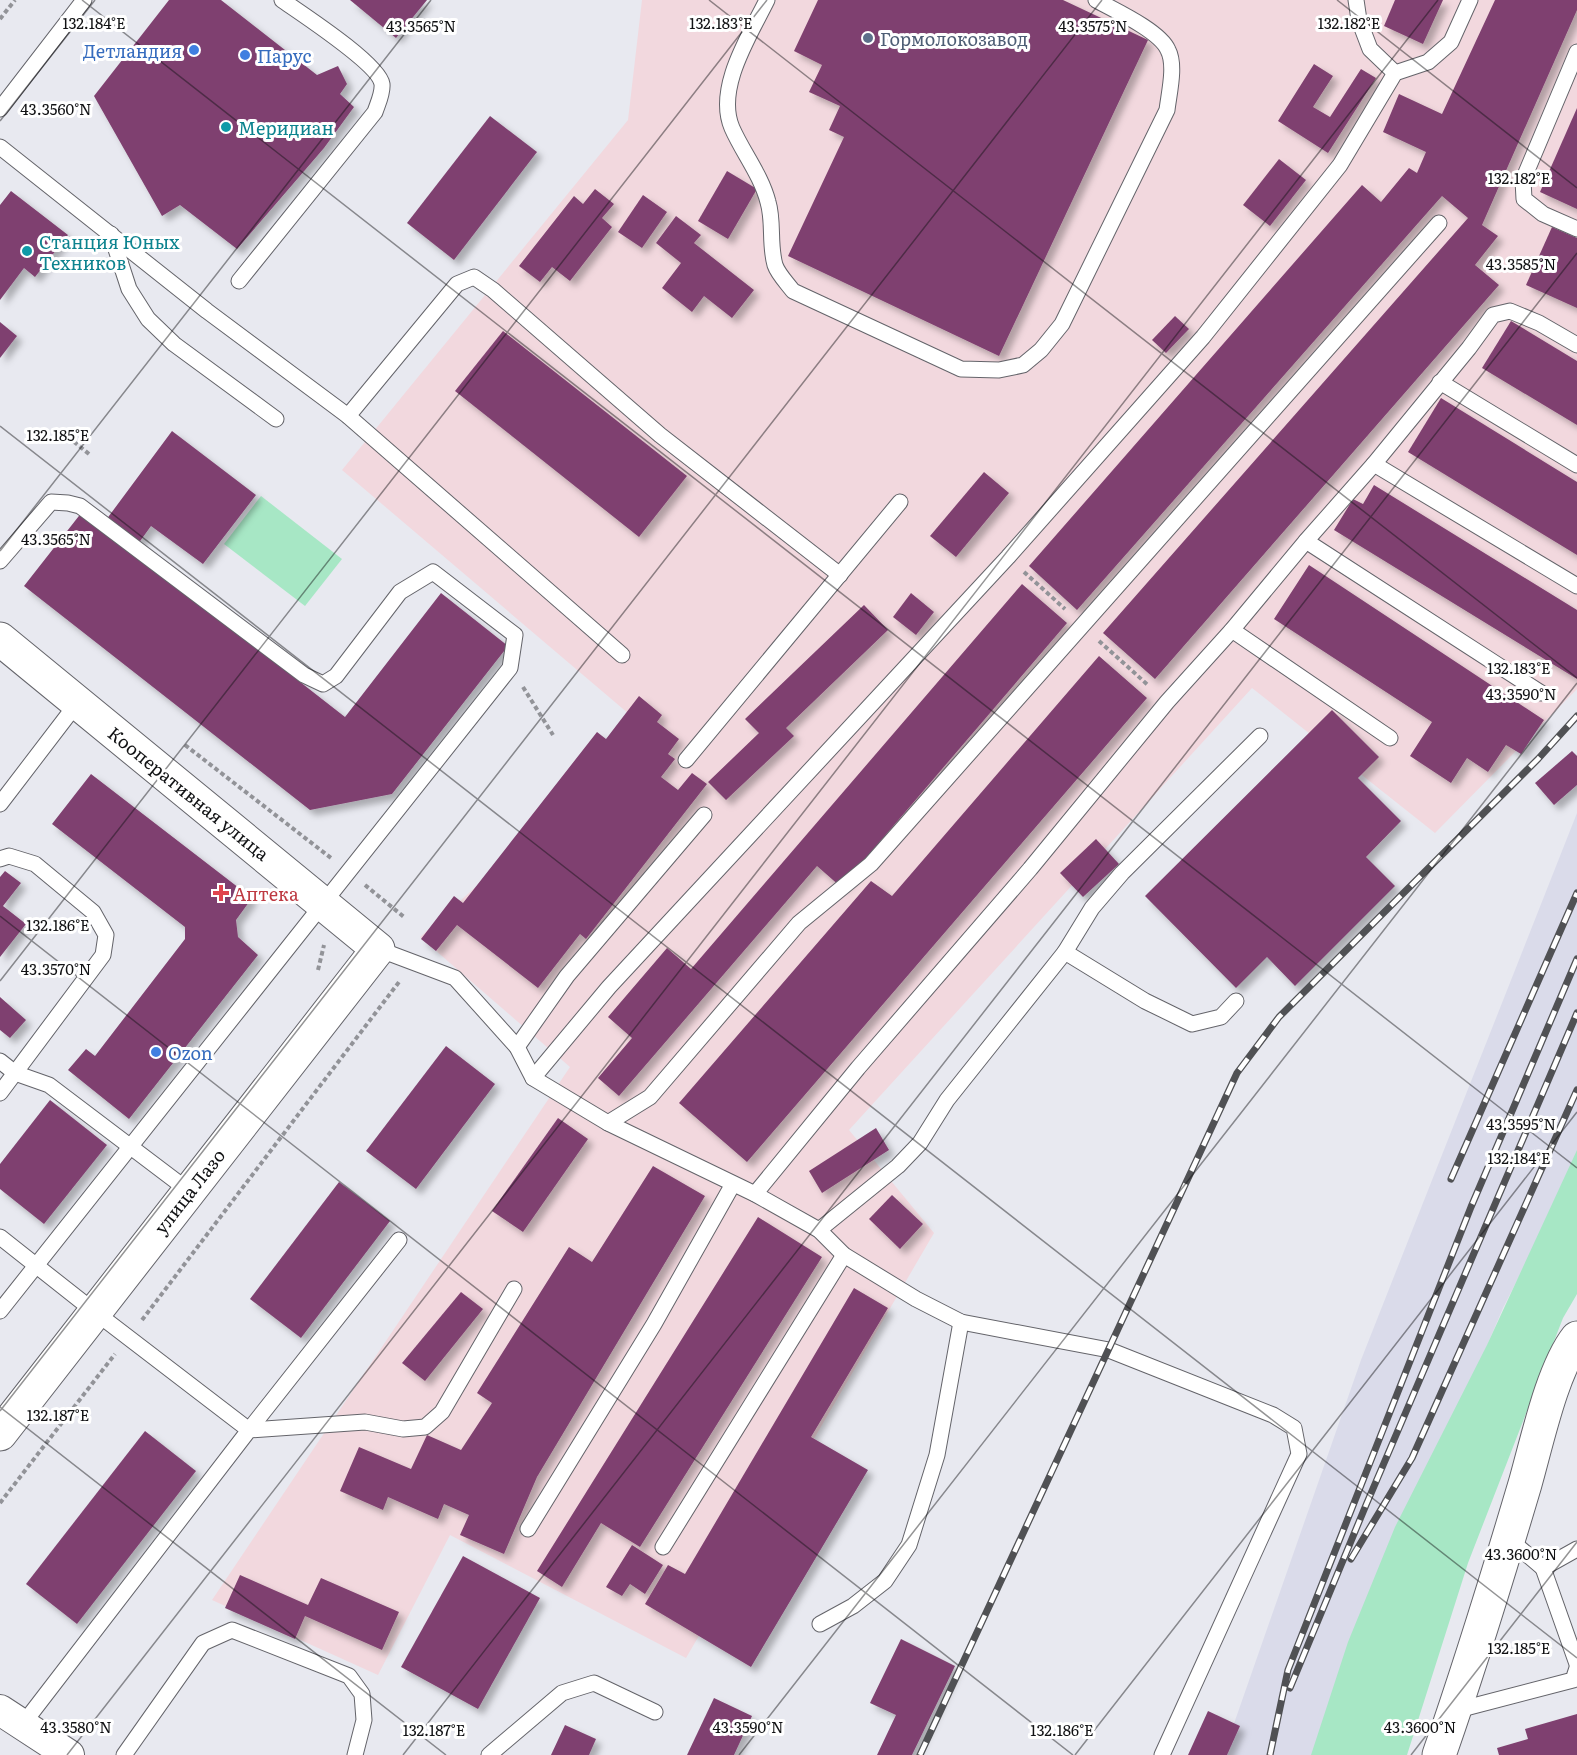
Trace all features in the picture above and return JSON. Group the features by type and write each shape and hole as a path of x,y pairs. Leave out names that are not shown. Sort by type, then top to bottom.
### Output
{"main road":[{"name":"Кооперативная улица","path":"0,639 78,702 316,913 378,949"},
{"name":"улица Лазо","path":"0,1434 378,949"},
{"path":"1439,1755 1509,1539 1553,1389 1568,1349 1577,1338"}],"street":[{"path":"11,1717 69,1755"}],"lane":[{"path":"0,109 84,0"},
{"path":"239,281 375,112 382,91 380,77 366,61 282,0"},
{"path":"767,0 733,72 726,101 731,126 765,190 770,210 771,237 776,267 793,291 961,369 999,370 1023,365 1041,350 1062,324 1167,110 1172,71 1168,50 1156,35 1096,0"},
{"path":"1356,0 1359,20 1370,49 1395,73"},
{"path":"533,1078 609,987 1008,557 1203,337 1340,165 1395,73 1428,62 1451,42 1470,0"},
{"path":"1577,52 1523,180 1524,199 1543,214 1577,229"},
{"path":"0,147 207,311 348,416 622,655"},
{"path":"608,1123 650,1097 799,923 871,864 1439,223"},
{"path":"111,234 129,289 148,319 174,344 276,419"},
{"path":"348,416 457,284 474,277 493,290 660,435 840,575"},
{"path":"755,1194 858,1068 1030,869 1167,702 1374,464 1469,348 1493,315 1510,311 1539,323 1577,345"},
{"path":"1440,382 1577,465"},
{"path":"1374,464 1577,586"},
{"path":"0,561 51,502 68,502 81,506 304,675 323,684 336,676 400,592 433,572 515,635 510,668 0,1311"},
{"path":"686,759 900,502"},
{"path":"1306,541 1541,693"},
{"path":"1232,630 1390,738"},
{"path":"0,804 78,702"},
{"path":"819,1230 898,1166 920,1143 947,1100 1065,952 1092,908 1122,873 1260,736"},
{"path":"517,1047 567,976 704,815"},
{"path":"0,859 9,856 35,864 93,912 106,935 103,956 0,1093"},
{"path":"378,949 455,978 517,1047 533,1078 608,1123 755,1194 819,1230 844,1255 916,1299 961,1322 1109,1350 1273,1415 1294,1428 1299,1454 1293,1471 1162,1755"},
{"path":"1065,952 1145,1001 1192,1024 1221,1017 1236,1000"},
{"path":"0,1061 15,1073 49,1085 189,1191"},
{"path":"528,1529 654,1324 733,1184"},
{"path":"0,1237 249,1430 365,1422 403,1429 425,1427 442,1412 514,1289"},
{"path":"11,1717 249,1430 399,1240"},
{"path":"663,1547 844,1255"},
{"path":"820,1623 852,1605 885,1581 909,1545 937,1455 961,1322"},
{"path":"1454,1712 1573,1680 1577,1666 1543,1568 1509,1539"},
{"path":"1543,1568 1577,1549"},
{"path":"124,1755 203,1643 232,1630 349,1676 362,1694 364,1720 356,1755"},
{"path":"489,1755 562,1693 594,1683 656,1712"}],"path":[{"path":"0,19 15,0"},
{"path":"68,437 89,454"},
{"path":"510,668 553,735"},
{"path":"179,740 404,917"},
{"path":"312,978 319,969 325,942 316,913"},
{"path":"0,1503 415,962"}],"shaded area":[{"path":"642,0 1577,0 1577,689 1435,833 1252,688 849,1130 934,1233 686,1658 450,1535 378,1675 212,1600 570,1067 420,937 649,731 342,470 628,120"},
{"path":"1577,813 1577,1162 1503,1308 1313,1755 1223,1755 1361,1360"}],"green space":[{"path":"261,496 342,559 305,606 224,544"},
{"path":"1577,1150 1577,1294 1563,1318 1468,1563 1407,1755 1311,1755 1348,1642 1395,1527 1487,1345"}],"building":[{"name":"Меридиан","path":"169,0 221,0 317,75 338,66 347,84 340,94 354,107 324,148 237,249 180,205 162,216 94,96"},
{"path":"350,0 427,0 396,38"},
{"path":"818,0 1063,0 1148,40 999,356 788,256 844,137 829,130 840,106 809,92 822,65 794,51"},
{"path":"1395,0 1443,0 1423,44 1384,26"},
{"path":"1495,0 1577,0 1577,10 1482,225 1498,236 1475,265 1499,285 1155,679 1103,633 1468,218 1442,196 1077,610 1029,566 1362,185 1381,202 1409,168 1417,173 1426,152 1383,132 1399,94 1442,114"},
{"path":"1314,64 1333,76 1313,107 1330,117 1361,69 1376,78 1328,153 1278,121"},
{"path":"1577,108 1577,209 1540,192"},
{"path":"490,116 537,152 454,260 407,223"},
{"path":"1279,159 1306,180 1270,226 1243,205"},
{"path":"727,171 757,189 728,239 698,221"},
{"path":"595,189 614,204 602,218 612,227 570,281 552,267 540,282 519,266 574,196 583,204"},
{"name":"Станция Юных Техников","path":"11,191 68,235 35,277 24,268 0,300 0,205"},
{"path":"643,195 667,212 642,248 618,232"},
{"path":"676,216 701,235 694,243 754,290 732,318 704,296 692,312 662,288 681,263 656,243"},
{"path":"1552,227 1577,238 1577,308 1526,285"},
{"path":"1175,316 1189,329 1166,353 1152,340"},
{"path":"1511,321 1577,361 1577,425 1482,368"},
{"path":"0,322 17,336 0,358"},
{"path":"503,331 687,476 639,537 455,391"},
{"path":"1441,398 1577,482 1577,555 1408,452"},
{"path":"172,431 256,495 203,564 151,526 138,544 106,520"},
{"path":"984,472 1009,493 956,557 930,536"},
{"path":"1374,485 1577,610 1577,679 1334,530 1353,499 1363,504"},
{"path":"82,512 345,717 441,593 508,646 392,794 310,810 24,586"},
{"path":"1309,565 1544,720 1521,754 1506,745 1488,772 1467,758 1451,783 1410,756 1432,722 1274,619"},
{"path":"1022,584 1067,623 841,887 817,866 619,1096 598,1078 632,1038 608,1017 667,948 691,969"},
{"path":"911,593 934,612 916,635 893,617"},
{"path":"864,605 888,630 786,728 794,736 726,800 708,782 759,733 745,719"},
{"path":"1099,656 1147,698 747,1162 679,1103 871,881 892,896"},
{"path":"639,696 662,715 657,722 679,739 668,754 675,759 661,777 678,790 692,773 707,784 586,939 580,934 538,988 457,925 436,951 421,939 454,896 463,903 597,732 606,739"},
{"path":"1332,710 1379,757 1358,778 1401,821 1366,857 1395,886 1295,986 1267,957 1236,988 1145,896"},
{"path":"1572,751 1577,756 1577,785 1554,805 1535,783"},
{"path":"91,774 252,898 236,920 238,937 258,955 129,1119 68,1070 86,1049 95,1056 185,939 185,927 52,824"},
{"path":"1096,839 1119,864 1083,897 1060,873"},
{"path":"5,871 21,883 3,906 26,924 0,957 0,877"},
{"path":"0,997 26,1020 10,1038 0,1030"},
{"path":"446,1046 495,1084 416,1189 366,1151"},
{"path":"50,1100 107,1145 44,1224 0,1189 0,1164"},
{"path":"558,1118 588,1139 523,1232 492,1211"},
{"path":"876,1128 889,1150 822,1193 809,1171"},
{"path":"653,1166 705,1196 537,1477 504,1554 460,1535 469,1515 444,1504 438,1519 388,1497 383,1510 340,1491 359,1447 411,1469 427,1435 461,1450 492,1403 477,1393 569,1247 592,1262"},
{"path":"339,1182 390,1221 301,1338 250,1299"},
{"path":"892,1195 923,1224 900,1249 869,1219"},
{"path":"758,1217 822,1257 640,1547 601,1523 562,1587 537,1571"},
{"path":"854,1288 888,1308 811,1437 868,1470 751,1667 645,1604 668,1565 685,1574"},
{"path":"461,1292 483,1309 425,1381 402,1363"},
{"path":"145,1431 196,1471 77,1624 26,1584"},
{"path":"632,1545 663,1565 645,1594 630,1584 622,1596 606,1587"},
{"path":"463,1556 540,1598 478,1709 401,1667"},
{"path":"240,1575 308,1605 321,1578 399,1612 382,1650 305,1616 295,1639 225,1608"},
{"path":"901,1639 955,1666 912,1755 877,1755 896,1715 870,1703"},
{"path":"714,1698 752,1716 734,1755 687,1755"},
{"path":"1208,1711 1240,1726 1227,1755 1188,1755"},
{"path":"1577,1714 1577,1755 1499,1755 1497,1748 1528,1739 1525,1729"},
{"path":"565,1725 596,1739 589,1755 551,1755"}],"railway":[{"path":"920,1755 1237,1073 1279,1017 1538,759 1577,716"},
{"path":"1451,1179 1577,893"},
{"path":"1270,1755 1288,1670 1471,1207 1577,959"},
{"path":"1290,1688 1577,1013"},
{"path":"1351,1559 1412,1458 1577,1090"}],"place":[{"name":"Гормолокозавод","path":"868,38"},
{"name":"Детландия","path":"194,50"},
{"name":"Парус","path":"245,55"},
{"name":"Меридиан","path":"226,127"},
{"name":"Станция Юных Техников","path":"27,251"},
{"name":"Аптека","path":"221,893"},
{"name":"Ozon","path":"156,1052"}]}
